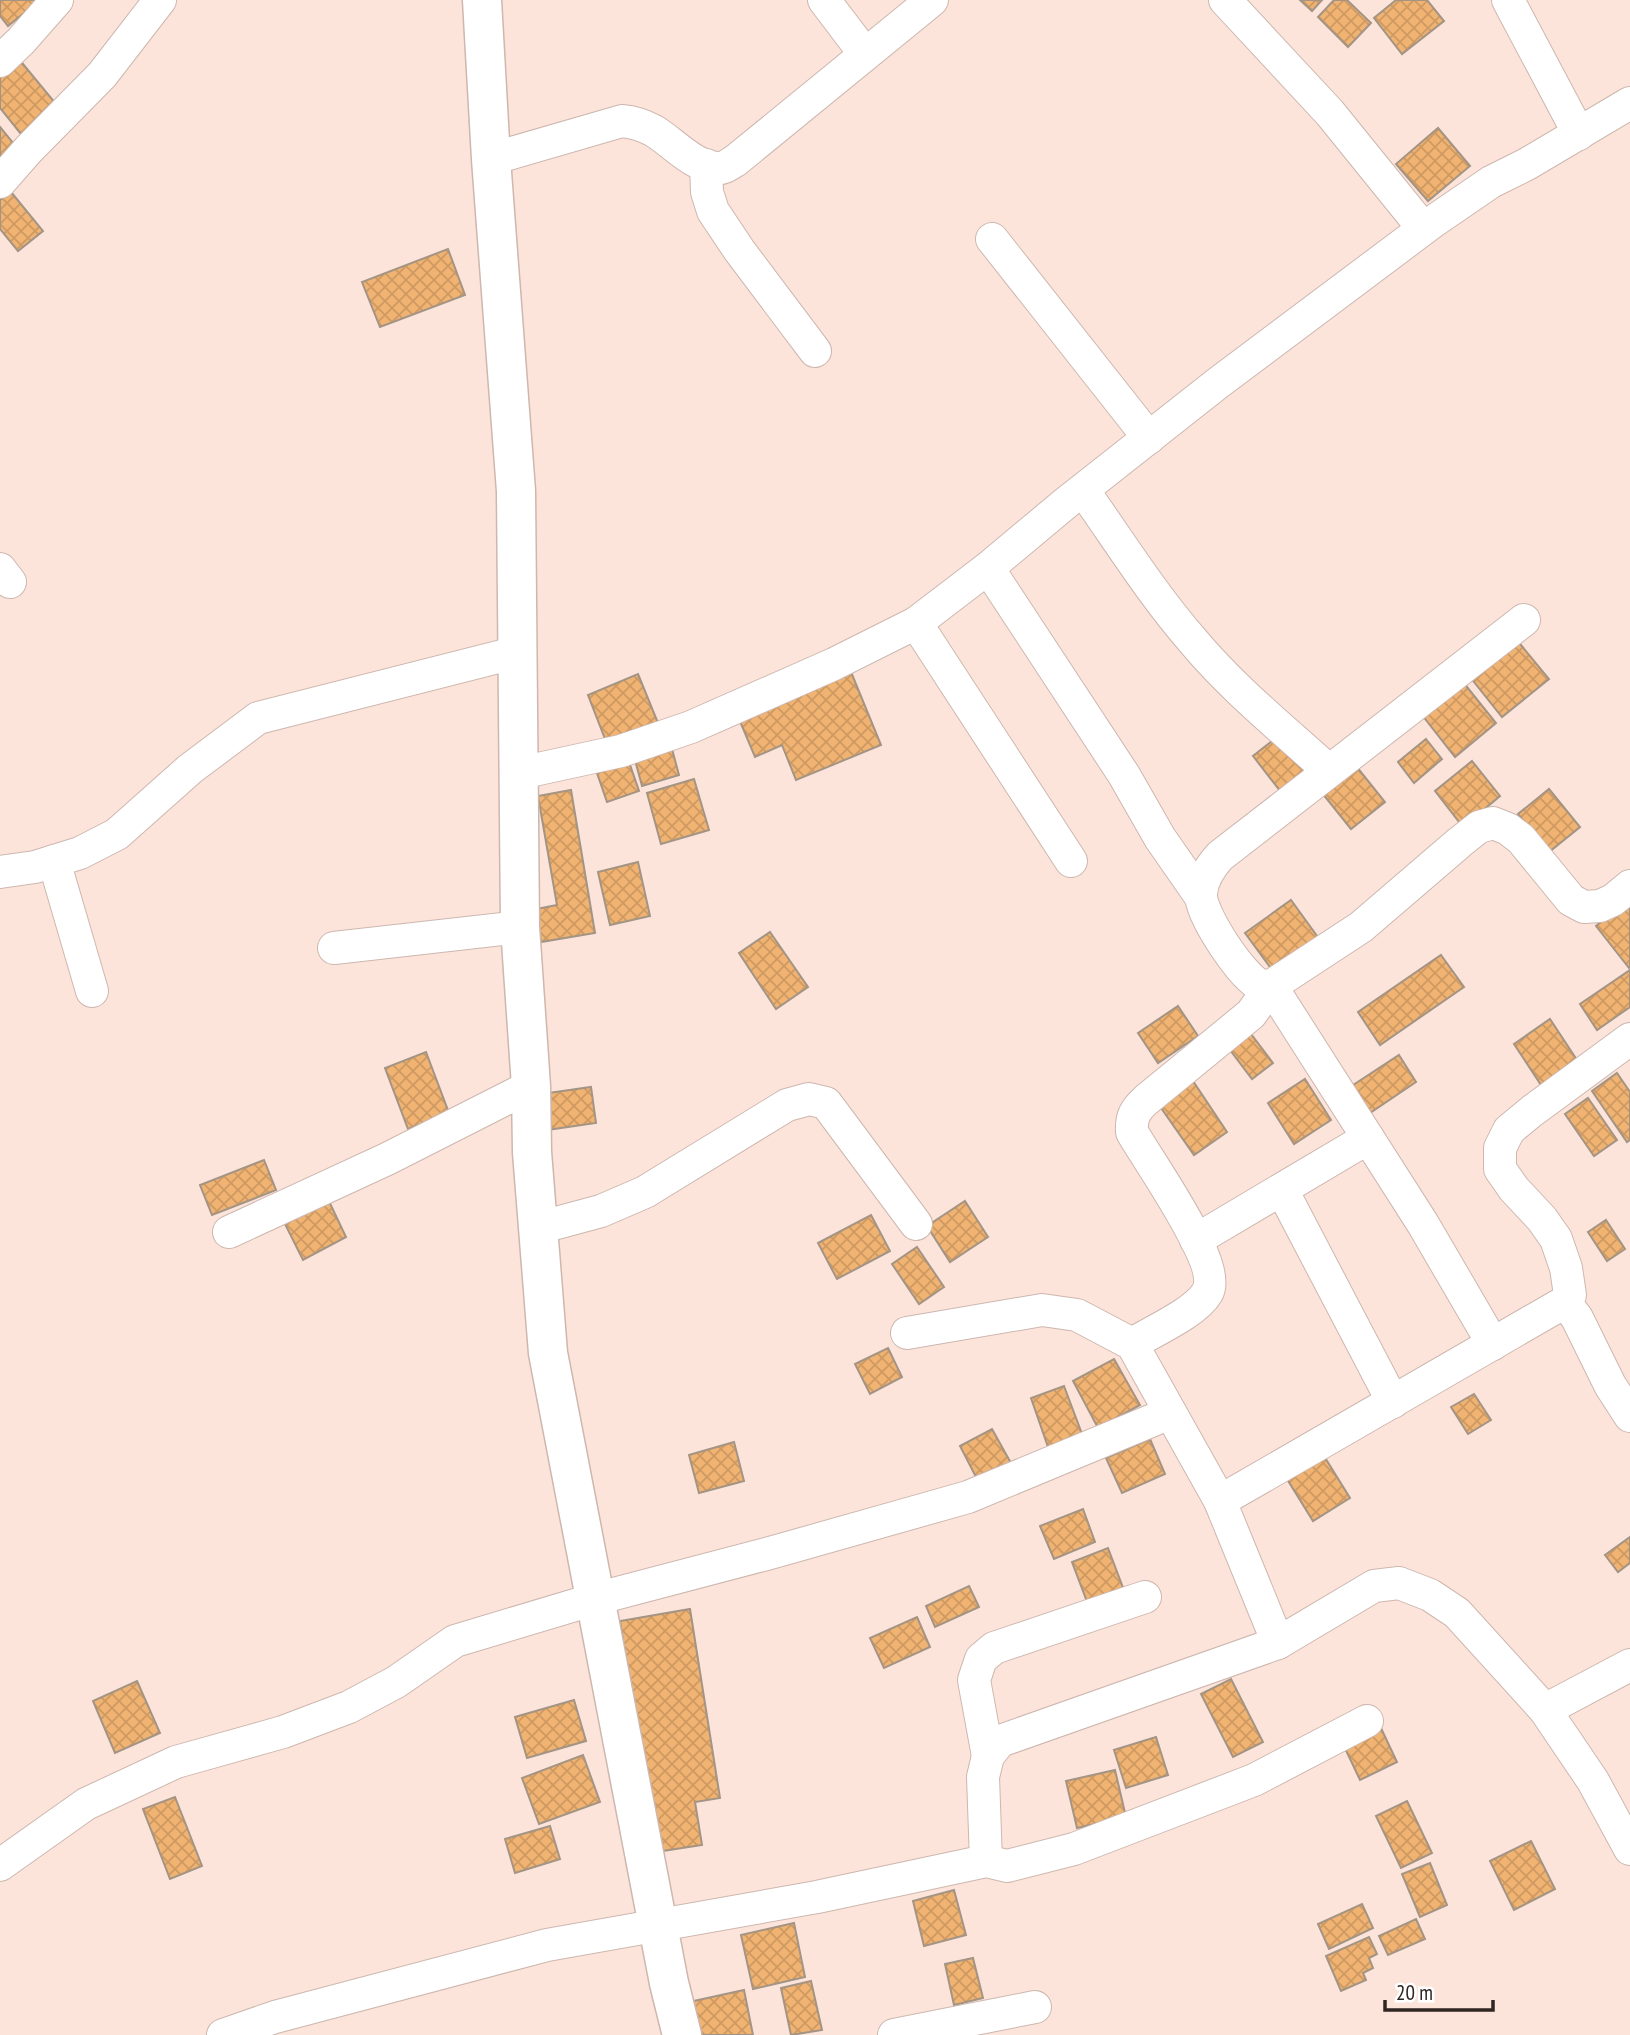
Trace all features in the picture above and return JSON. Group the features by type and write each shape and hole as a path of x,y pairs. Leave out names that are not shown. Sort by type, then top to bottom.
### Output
{"street":[{"path":"0,61 57,0"},
{"path":"0,182 102,75 160,0"},
{"path":"482,0 516,491 520,927 531,1086 532,1152 548,1353 658,1926 682,2035"},
{"path":"824,0 865,54"},
{"path":"491,159 622,121 637,123 706,165 722,168 735,161 932,0"},
{"path":"1225,0 1330,113 1423,229"},
{"path":"1508,0 1579,134"},
{"path":"520,773 621,751 691,727 834,664 916,622 988,568 1218,383 1423,229 1491,182 1527,164 1630,103"},
{"path":"706,165 707,192 713,211 739,250 816,351"},
{"path":"992,239 1149,438"},
{"path":"1083,490 1159,599 1194,643 1329,771"},
{"path":"988,568 1118,765 1160,838 1201,897 1206,915 1241,969 1260,985 1271,986"},
{"path":"1201,897 1204,878 1220,856 1524,620"},
{"path":"916,622 1071,861"},
{"path":"0,872 35,867 80,852 117,834 190,769 258,718 518,652"},
{"path":"1132,1344 1196,1306 1211,1286 1211,1277 1196,1240 1132,1132 1131,1120 1137,1108 1251,1014 1271,986 1361,927 1479,827 1493,823 1508,829 1521,839 1571,900 1584,907 1600,906 1613,900 1630,886"},
{"path":"54,860 93,991"},
{"path":"334,948 520,927"},
{"path":"1271,986 1423,1224 1493,1344"},
{"path":"1220,1501 1565,1303 1570,1295 1566,1268 1556,1239 1500,1169 1500,1148 1509,1130 1630,1039"},
{"path":"229,1232 387,1159 531,1086"},
{"path":"538,1228 601,1211 645,1192 787,1105 809,1099 826,1103 916,1224"},
{"path":"1196,1240 1368,1138"},
{"path":"1282,1190 1393,1402"},
{"path":"1565,1303 1577,1318 1610,1385 1630,1416"},
{"path":"907,1333 1042,1310 1077,1315 1132,1344 1220,1501 1278,1643"},
{"path":"0,1865 86,1804 176,1762 283,1732 349,1707 396,1682 455,1641 595,1599 968,1497 1170,1413"},
{"path":"988,1756 1000,1741 1278,1643 1374,1586 1399,1583 1430,1595 1457,1613 1545,1710 1593,1781 1630,1849"},
{"path":"986,1861 983,1777 988,1756 974,1680 981,1659 993,1648 1145,1597"},
{"path":"1545,1710 1630,1665"},
{"path":"223,2035 275,2017 547,1945 817,1897 986,1861 1007,1866 1074,1849 1254,1780 1367,1721"},
{"path":"894,2035 1035,2007"}],"building":[{"path":"0,0 40,0 8,26 0,16"},
{"path":"1300,0 1322,0 1312,11"},
{"path":"1334,0 1347,0 1371,23 1348,47 1318,17"},
{"path":"1396,0 1427,0 1444,21 1402,54 1374,18"},
{"path":"18,58 61,110 25,139 0,108 0,73"},
{"path":"0,127 18,149 0,163"},
{"path":"1438,128 1470,166 1428,201 1396,164"},
{"path":"11,192 43,231 18,251 0,229 0,200"},
{"path":"448,249 465,295 380,327 362,282"},
{"path":"1516,639 1549,679 1502,717 1470,677"},
{"path":"851,672 881,745 796,780 782,745 755,757 739,719"},
{"path":"638,674 658,723 607,744 588,695"},
{"path":"1463,682 1496,723 1455,757 1422,715"},
{"path":"1277,737 1309,776 1284,796 1253,756"},
{"path":"1426,739 1442,759 1414,783 1398,762"},
{"path":"672,749 679,775 642,786 635,760"},
{"path":"1472,761 1500,796 1463,827 1435,791"},
{"path":"629,762 639,791 607,802 597,773"},
{"path":"1356,766 1385,802 1351,829 1322,793"},
{"path":"694,779 709,830 661,844 647,793"},
{"path":"1549,789 1580,827 1549,852 1518,814"},
{"path":"571,790 595,933 541,942 536,909 557,905 538,796"},
{"path":"638,862 650,916 610,925 598,872"},
{"path":"1630,899 1630,966 1629,968 1596,926"},
{"path":"1291,900 1320,940 1275,974 1245,933"},
{"path":"770,932 808,987 776,1009 739,953"},
{"path":"1441,955 1464,987 1380,1045 1358,1012"},
{"path":"1630,970 1630,1007 1597,1030 1580,1004"},
{"path":"1178,1006 1198,1036 1158,1063 1138,1033"},
{"path":"1550,1019 1579,1063 1543,1088 1514,1044"},
{"path":"1248,1030 1273,1063 1252,1079 1227,1046"},
{"path":"426,1052 449,1113 408,1129 385,1068"},
{"path":"1399,1055 1416,1082 1361,1119 1344,1091"},
{"path":"1617,1073 1630,1092 1630,1140 1627,1142 1592,1091"},
{"path":"1305,1079 1331,1120 1294,1144 1268,1103"},
{"path":"1193,1081 1227,1132 1194,1155 1159,1105"},
{"path":"591,1087 596,1123 540,1131 534,1095"},
{"path":"1588,1098 1617,1140 1594,1156 1565,1114"},
{"path":"264,1160 276,1190 212,1215 200,1185"},
{"path":"326,1195 346,1237 303,1260 282,1218"},
{"path":"965,1201 988,1237 950,1262 927,1226"},
{"path":"871,1215 890,1251 837,1279 818,1243"},
{"path":"1606,1220 1625,1249 1607,1261 1588,1232"},
{"path":"917,1247 944,1287 919,1304 892,1264"},
{"path":"888,1348 902,1377 870,1394 855,1364"},
{"path":"1114,1359 1140,1405 1098,1428 1073,1381"},
{"path":"1064,1386 1082,1434 1048,1447 1031,1398"},
{"path":"1474,1394 1491,1420 1468,1434 1451,1407"},
{"path":"992,1429 1011,1463 978,1481 960,1446"},
{"path":"1150,1439 1165,1474 1122,1493 1106,1458"},
{"path":"734,1442 744,1481 699,1493 689,1455"},
{"path":"1324,1456 1350,1498 1313,1521 1287,1479"},
{"path":"1083,1509 1095,1542 1054,1559 1040,1526"},
{"path":"1630,1537 1630,1563 1618,1572 1605,1555"},
{"path":"1108,1548 1125,1593 1089,1607 1072,1562"},
{"path":"969,1586 979,1607 935,1627 926,1606"},
{"path":"690,1609 720,1798 695,1802 702,1845 656,1852 620,1621"},
{"path":"917,1617 930,1647 884,1668 870,1638"},
{"path":"1231,1679 1263,1742 1233,1757 1201,1694"},
{"path":"137,1681 160,1733 115,1753 93,1701"},
{"path":"574,1700 586,1741 527,1758 515,1717"},
{"path":"1380,1726 1397,1762 1360,1780 1343,1744"},
{"path":"1156,1737 1168,1775 1126,1788 1114,1750"},
{"path":"583,1755 600,1802 539,1824 522,1778"},
{"path":"1115,1770 1126,1817 1077,1828 1066,1781"},
{"path":"175,1797 202,1866 170,1879 143,1809"},
{"path":"1407,1801 1432,1853 1401,1868 1376,1816"},
{"path":"550,1826 560,1859 515,1873 505,1839"},
{"path":"1531,1841 1555,1889 1514,1910 1490,1861"},
{"path":"1430,1863 1447,1905 1420,1917 1402,1874"},
{"path":"954,1890 966,1935 924,1946 913,1901"},
{"path":"1362,1904 1373,1928 1329,1949 1318,1924"},
{"path":"1416,1919 1425,1939 1388,1955 1379,1936"},
{"path":"794,1923 805,1977 753,1989 741,1935"},
{"path":"1369,1937 1377,1954 1369,1958 1373,1968 1363,1973 1366,1980 1341,1991 1326,1956"},
{"path":"973,1958 983,1998 954,2005 945,1964"},
{"path":"811,1981 822,2030 791,2035 781,1988"},
{"path":"744,1990 753,2035 695,2035 689,2002"}]}
